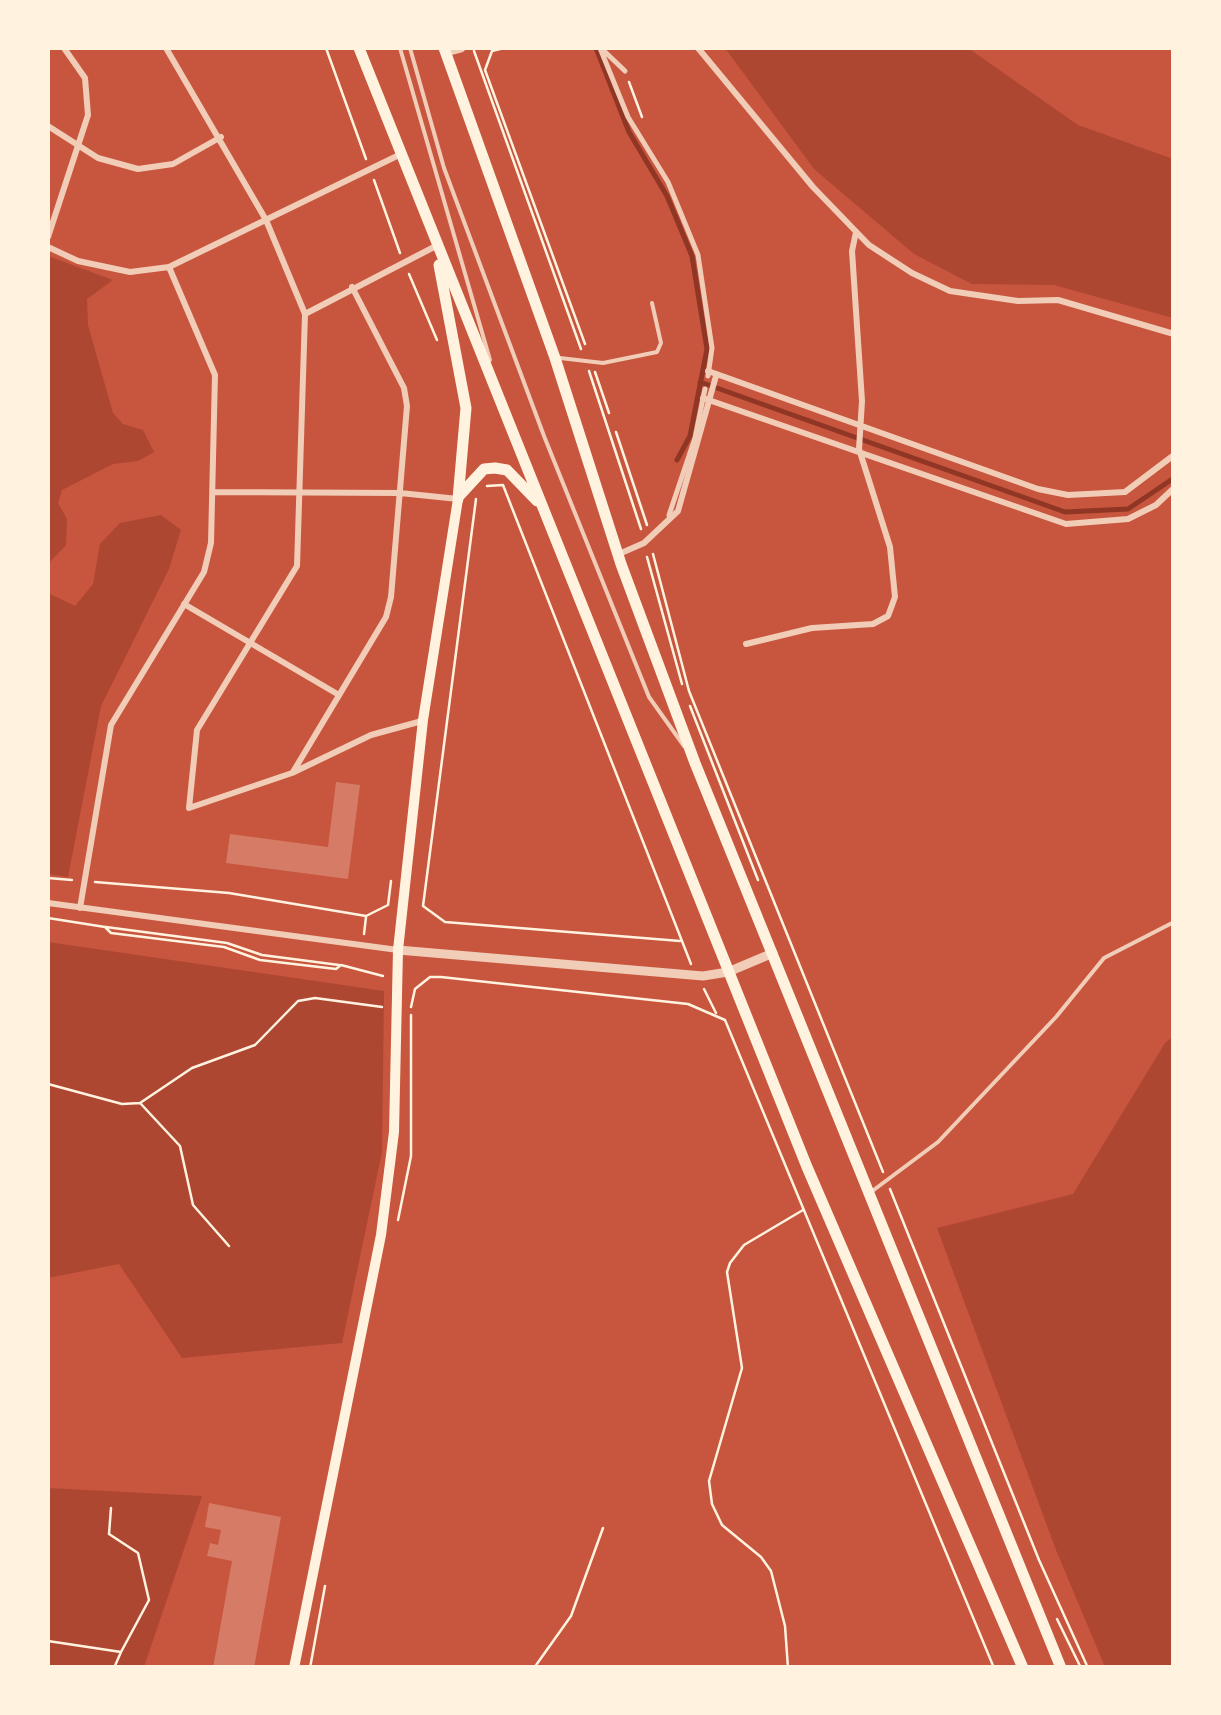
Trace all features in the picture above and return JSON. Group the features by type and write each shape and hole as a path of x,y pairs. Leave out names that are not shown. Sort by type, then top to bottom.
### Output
{"main road":[{"path":"359,48 728,972 1023,1668"},
{"path":"445,50 555,358 618,554 696,762 1060,1668"},
{"path":"294,1668 381,1235 394,1132 398,950 423,720 458,499 466,408 436,246"},
{"path":"458,499 484,469 495,468 507,470 542,506"}],"street":[{"path":"48,238 81,147 88,97 85,78 64,48"},
{"path":"166,48 266,220 305,314 298,566 198,730 189,808 292,773 371,735 423,720"},
{"path":"445,50 461,48"},
{"path":"600,48 625,71"},
{"path":"600,48 628,116 668,182 698,255 712,348 709,399 678,510 644,543 618,554"},
{"path":"698,48 727,87 856,232 912,273 950,290 1018,301 1058,300 1174,334"},
{"path":"48,126 118,167 157,169 221,137"},
{"path":"48,247 78,261 130,272 170,267 399,155"},
{"path":"746,644 812,628 873,624 888,616 895,596 890,548 859,449 857,426 862,401 853,293 856,232"},
{"path":"305,314 352,286 436,246"},
{"path":"80,908 111,725 209,555 215,376 170,267"},
{"path":"292,773 386,617 408,406 404,388 352,286"},
{"path":"711,375 1038,489 1068,495 1125,492 1174,455"},
{"path":"705,389 709,399 1066,524 1128,520 1156,505 1174,488"},
{"path":"212,492 400,493 458,499"},
{"path":"184,604 339,695"},
{"path":"48,903 398,950 703,976 728,972 774,953"}],"lane":[{"path":"400,48 503,404"},
{"path":"410,48 444,168 602,582 649,696 696,762"},
{"path":"555,358 604,363 658,352 660,343 652,303"},
{"path":"870,1193 938,1142 1056,1018 1104,958 1174,922"}],"path":[{"path":"326,48 403,262 438,342"},
{"path":"473,48 585,360 644,543 683,689 831,1063"},
{"path":"504,48 492,51 485,70 585,344"},
{"path":"593,366 610,413"},
{"path":"616,432 648,526"},
{"path":"503,485 680,928 680,941 445,922 423,906 472,505 485,486 503,485"},
{"path":"653,554 689,691 1039,1560 1088,1668"},
{"path":"48,878 228,893 366,916"},
{"path":"48,918 105,927 111,933 224,947 260,960 336,969 341,965 381,972 387,982"},
{"path":"415,989 430,977 441,977 688,1004 725,1020 994,1668"},
{"path":"48,1084 122,1104 140,1104 192,1068 255,1045 298,1001 315,998 388,1007"},
{"path":"140,1104 180,1146 192,1205 229,1246"},
{"path":"788,1668 785,1626 770,1571 761,1556 722,1525 712,1504 709,1481 742,1368 727,1272 730,1263 744,1245 822,1200"},
{"path":"112,1508 109,1534 138,1553 149,1600 114,1668"},
{"path":"534,1668 571,1616 602,1528"},
{"path":"1055,1614 1080,1668"},
{"path":"48,1640 121,1652"}],"shaded area":[{"path":"725,48 968,48 1078,125 1173,159 1173,318 1054,285 972,284 914,254 814,169"},
{"path":"48,256 113,280 87,299 88,325 113,413 123,424 143,430 154,452 138,461 113,464 62,490 58,503 67,519 66,545 48,564"},
{"path":"161,515 181,530 169,569 101,706 68,877 48,874 48,593 75,606 93,584 100,544 120,523"},
{"path":"48,942 384,991 382,1152 342,1343 182,1358 119,1264 48,1278"},
{"path":"1173,1037 1173,1667 1105,1667 1056,1550 937,1228 1073,1194 1165,1043"},
{"path":"48,1488 202,1496 144,1667 48,1667"}],"building":[{"path":"336,782 360,785 348,879 226,863 230,834 328,847"},
{"path":"209,1503 281,1517 254,1668 213,1668 232,1561 207,1556 210,1543 218,1545 221,1530 205,1527"}],"waterway":[{"path":"596,48 629,132 667,196 692,256 707,349 690,436 677,460"},
{"path":"700,382 1065,512 1128,509 1174,478"}]}
